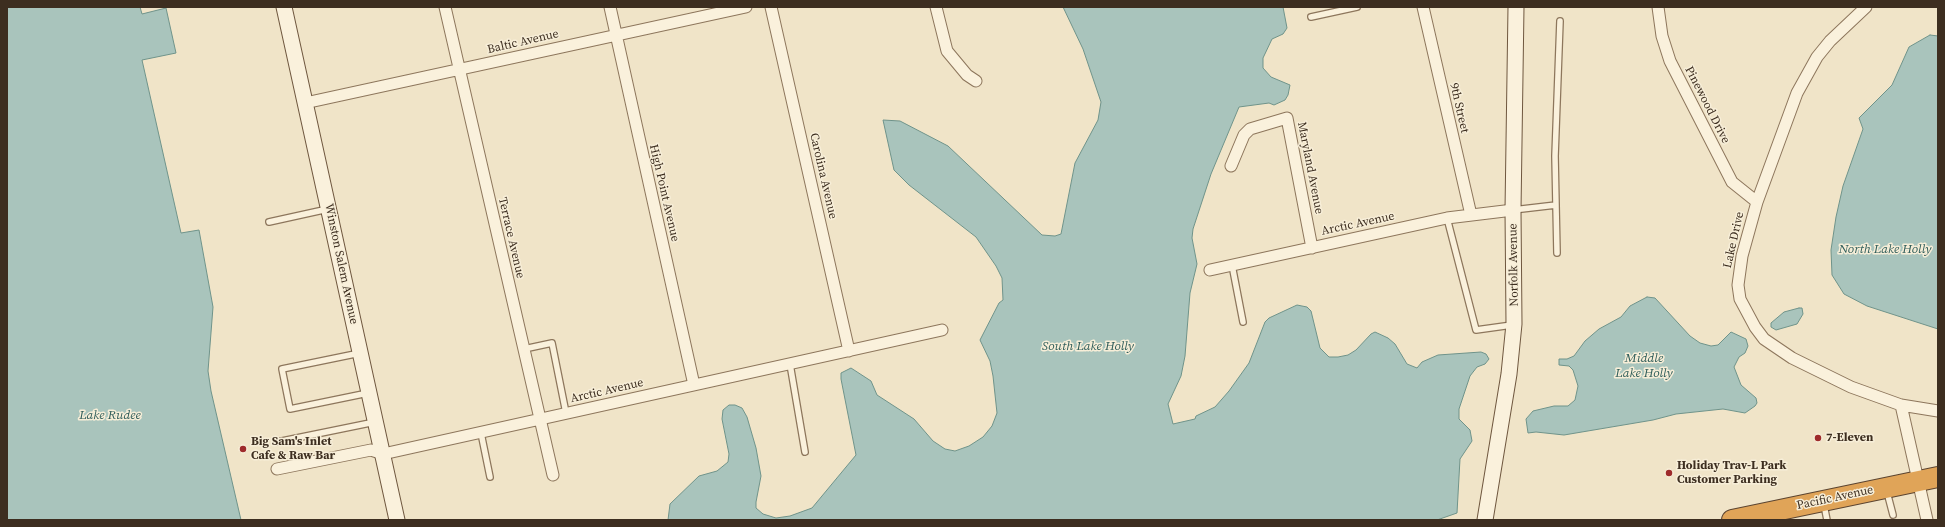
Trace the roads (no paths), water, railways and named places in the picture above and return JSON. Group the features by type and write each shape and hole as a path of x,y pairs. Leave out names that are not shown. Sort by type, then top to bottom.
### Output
{"highway":[{"name":"Pacific Avenue","path":"1732,520 1938,477"}],"street":[{"name":"Winston Salem Avenue","path":"284,7 397,520"},
{"name":"Terrace Avenue","path":"445,7 458,70 524,349 552,475"},
{"name":"High Point Avenue","path":"610,7 694,385"},
{"name":"Baltic Avenue","path":"305,103 746,7"},
{"name":"Carolina Avenue","path":"771,7 849,350"},
{"path":"936,7 947,51 967,75 976,81"},
{"name":"9th Street","path":"1423,7 1471,214"},
{"name":"Norfolk Avenue","path":"1485,520 1509,374 1514,324 1513,210 1516,7"},
{"name":"Pinewood Drive","path":"1658,7 1662,36 1673,68 1732,182 1757,202"},
{"name":"Lake Drive","path":"1866,7 1830,41 1811,67 1797,93 1757,202 1742,256 1738,285 1740,299 1755,327 1764,339 1792,358 1851,387 1901,405 1938,411"},
{"name":"Maryland Avenue","path":"1231,166 1244,136 1250,129 1287,118 1312,248"},
{"name":"Arctic Avenue","path":"1210,270 1447,218 1513,210"},
{"name":"Arctic Avenue","path":"277,469 371,450 383,454 942,330"},
{"path":"1901,405 1927,520"}],"lane":[{"path":"1311,17 1357,7"},
{"path":"1557,253 1554,156 1560,21"},
{"path":"1513,210 1556,205"},
{"path":"270,222 329,209"},
{"path":"1447,218 1476,330 1514,324"},
{"path":"1232,265 1243,322"},
{"path":"524,349 552,342 566,413"},
{"path":"360,353 282,369 290,409 369,392"},
{"path":"790,364 806,452"},
{"path":"277,442 375,422"},
{"path":"481,432 490,477"},
{"path":"1886,488 1892,515"},
{"path":"1823,501 1827,520"}],"water":[{"name":"Lake Rudee","path":"7,7 140,7 142,14 166,8 176,53 142,60 181,233 199,230 213,307 208,371 211,391 241,520 7,520"},
{"name":"South Lake Holly","path":"1063,7 1283,7 1287,28 1283,34 1272,39 1263,58 1263,68 1271,77 1290,85 1288,95 1285,100 1274,105 1269,103 1239,107 1211,174 1193,229 1192,238 1197,264 1190,293 1185,356 1181,376 1168,404 1173,424 1195,419 1196,416 1215,407 1229,391 1249,363 1265,322 1269,318 1297,305 1307,307 1311,311 1320,348 1329,357 1348,355 1356,350 1371,334 1375,332 1388,338 1395,344 1407,364 1417,368 1422,362 1438,355 1481,352 1486,354 1489,359 1485,364 1477,367 1470,376 1459,409 1459,419 1470,430 1472,441 1460,459 1457,513 1437,520 668,520 670,504 699,476 717,471 728,462 729,454 722,419 723,410 729,405 735,405 742,408 747,417 756,448 761,476 756,508 763,514 776,518 790,516 812,508 856,455 841,379 841,373 851,368 871,381 877,395 914,419 933,441 945,449 955,451 969,446 983,437 992,426 997,413 993,376 990,361 980,340 999,303 1003,300 1002,278 996,266 976,237 909,185 894,170 883,120 900,121 948,146 1042,235 1055,236 1061,234 1075,163 1098,120 1101,102 1083,49"},
{"name":"North Lake Holly","path":"1930,35 1938,36 1938,329 1867,306 1844,294 1832,275 1831,250 1843,186 1863,129 1859,118 1892,85 1909,47"},
{"name":"Middle Lake Holly","path":"1647,297 1655,298 1690,336 1700,343 1711,346 1718,345 1731,332 1746,339 1748,346 1745,353 1739,357 1734,367 1741,385 1756,398 1757,403 1755,406 1745,413 1723,409 1676,414 1653,420 1564,435 1536,432 1528,433 1526,419 1533,411 1554,406 1568,406 1575,400 1578,386 1573,370 1569,366 1559,365 1559,359 1567,359 1574,356 1585,341 1599,329 1621,317 1630,306"},
{"path":"1802,308 1803,314 1797,324 1776,330 1771,327 1771,323 1784,312"}],"place":[{"name":"7-Eleven","path":"1818,438"},
{"name":"Big Sam's Inlet Cafe & Raw Bar","path":"243,449"},
{"name":"Holiday Trav-L Park Customer Parking","path":"1669,473"}]}
